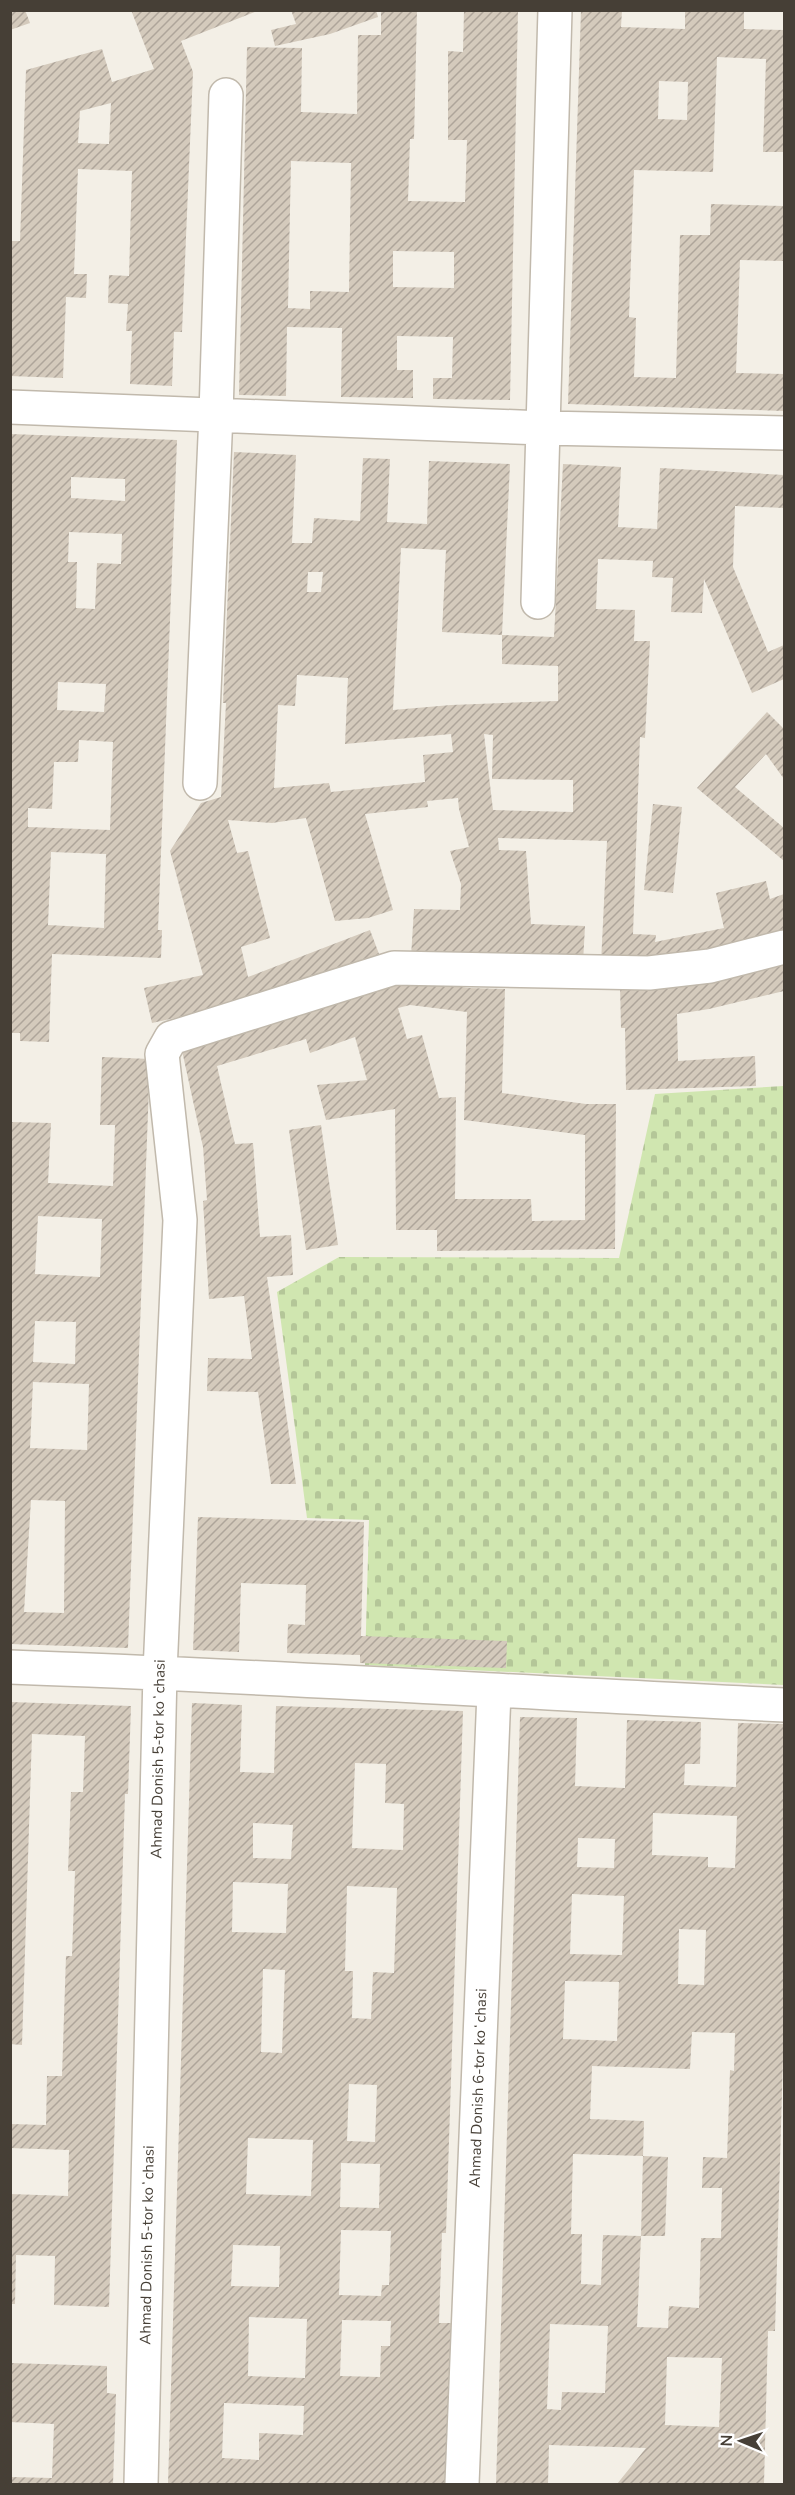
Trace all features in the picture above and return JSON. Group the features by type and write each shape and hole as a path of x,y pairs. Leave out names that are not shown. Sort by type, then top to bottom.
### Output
{"street":[{"path":"538,602 555,10"},
{"path":"200,783 216,414 226,95"},
{"path":"10,407 543,428 784,433"},
{"name":"Ahmad Donish 5-tor koʻchasi","path":"141,2484 160,1672 180,1220 162,1054 171,1038 394,968 649,973 710,966 784,947"},
{"path":"10,1667 160,1672 494,1692 784,1705"},
{"name":"Ahmad Donish 6-tor koʻchasi","path":"462,2484 494,1692"}],"green space":[{"path":"784,1086 784,1685 365,1665 369,1520 307,1518 277,1292 339,1257 619,1258 655,1094"}],"building":[{"path":"10,10 25,10 30,23 10,30"},
{"path":"131,10 257,11 181,41 193,72 182,332 174,332 172,386 130,384 132,331 126,331 128,304 108,303 109,275 129,276 132,171 78,169 74,274 87,274 86,298 66,297 63,378 10,376 10,241 20,241 26,70 102,49 112,82 154,69","holes":["111,103 109,144 78,143 80,111"]},
{"path":"291,10 376,10 378,17 330,34 275,46 271,30 296,24"},
{"path":"381,10 417,10 414,139 410,139 408,201 465,202 467,140 448,140 448,51 463,52 464,10 518,10 510,400 433,399 433,378 452,378 453,337 397,336 397,370 413,370 413,398 341,397 342,328 287,327 286,396 239,395 247,47 302,48 301,112 357,114 358,35 381,35","holes":["291,161 351,163 349,292 310,291 310,309 288,308","393,251 454,252 454,288 393,287"]},
{"path":"581,10 622,10 621,27 685,29 685,10 744,10 744,29 784,30 784,152 763,152 766,59 717,57 713,172 634,170 629,317 636,318 634,377 676,378 680,235 710,235 711,204 784,206 784,261 740,260 736,373 784,374 784,411 568,404","holes":["659,81 688,82 687,120 658,119"]},
{"path":"10,434 177,440 158,930 162,930 161,958 52,954 49,1042 20,1041 20,1033 10,1033","holes":["71,477 125,479 125,501 71,498","69,532 122,534 121,564 97,563 95,609 76,608 77,562 68,562","58,682 106,684 104,712 57,710","79,740 113,742 110,830 28,827 28,808 52,809 54,762 78,762","51,852 106,854 104,928 48,925"]},
{"path":"234,452 296,455 292,543 312,543 314,518 360,521 363,458 390,459 387,522 427,524 429,461 510,464 502,635 554,637 563,464 621,467 618,527 657,529 660,468 784,475 784,508 735,506 733,567 768,652 784,645 784,679 752,693 704,579 702,613 671,612 673,578 652,577 653,561 598,559 596,609 635,610 634,641 650,641 645,738 640,737 633,934 656,935 655,942 724,928 716,893 766,881 770,899 784,894 784,939 601,963 607,841 498,838 499,850 526,851 531,924 585,926 583,963 411,957 414,909 460,910 461,884 450,851 469,847 458,798 427,801 428,807 365,814 393,910 368,918 335,921 306,818 272,823 228,820 237,853 248,851 270,938 241,947 248,977 370,930 379,954 253,1001 152,1023 144,988 203,975 170,851 201,803 221,797 226,703 223,703","holes":["401,548 446,550 442,632 502,635 502,664 558,666 558,701 451,705 393,710","308,572 323,572 321,592 307,592","297,675 348,678 345,744 451,734 453,752 423,755 425,782 331,792 329,783 274,788 278,705 295,706","484,734 493,735 492,779 573,780 573,812 493,810"]},
{"path":"767,712 784,729 784,779 766,754 735,787 784,828 784,861 697,788"},
{"path":"653,804 682,807 673,893 644,890"},
{"path":"784,958 784,991 709,1009 677,1014 678,1061 755,1056 756,1086 626,1090 625,1028 621,1028 620,985"},
{"path":"407,978 468,988 505,989 502,1093 586,1104 616,1104 615,1249 437,1251 437,1230 396,1230 395,1109 326,1120 317,1085 367,1080 355,1037 310,1053 306,1039 217,1066 235,1144 253,1143 260,1237 291,1235 293,1275 267,1277 296,1484 271,1484 258,1392 207,1391 208,1358 252,1359 244,1296 209,1299 203,1201 207,1200 203,1147 181,1046","holes":["410,1005 467,1012 464,1120 585,1135 585,1220 532,1221 531,1199 455,1199 456,1097 439,1098 422,1035 407,1039 398,1008"]},
{"path":"102,1057 150,1059 128,1648 10,1644 10,1122 51,1123 48,1183 113,1186 115,1125 100,1125","holes":["38,1216 102,1219 100,1277 35,1274","35,1321 76,1322 75,1364 33,1362","33,1382 89,1384 87,1450 30,1448","31,1500 65,1501 64,1613 24,1612"]},
{"path":"321,1125 338,1245 306,1250 289,1130"},
{"path":"198,1517 364,1522 361,1636 507,1641 506,1668 360,1663 360,1655 287,1653 288,1624 305,1625 306,1585 241,1583 239,1652 193,1650"},
{"path":"10,1702 131,1706 128,1794 125,1794 109,2307 54,2305 55,2256 16,2255 15,2304 10,2304 10,2194 68,2196 69,2150 10,2148 10,2124 46,2125 47,2076 62,2076 66,1956 72,1956 75,1871 68,1871 71,1792 83,1792 85,1736 32,1734 22,2045 10,2044"},
{"path":"192,1703 242,1705 240,1772 274,1773 276,1706 463,1711 446,2233 442,2233 439,2323 451,2323 446,2484 168,2484","holes":["355,1763 386,1764 385,1803 404,1804 403,1850 352,1848","253,1823 293,1825 291,1859 253,1858","233,1882 288,1884 286,1933 232,1932","347,1886 397,1888 394,1973 373,1972 371,2019 352,2018 353,1971 345,1971","263,1969 285,1970 282,2053 261,2052","349,2084 377,2085 375,2142 347,2141","248,2138 313,2140 311,2196 246,2194","341,2163 380,2164 379,2208 340,2207","341,2230 391,2231 389,2285 382,2285 381,2296 339,2295","233,2245 280,2246 279,2287 231,2286","249,2317 307,2319 305,2378 248,2376","342,2320 391,2321 390,2346 381,2346 380,2377 340,2376","224,2403 304,2406 303,2435 259,2433 259,2460 222,2458"]},
{"path":"520,1717 577,1718 575,1786 625,1788 627,1720 701,1722 700,1764 685,1764 684,1785 736,1787 738,1723 784,1724 784,2024 775,2331 768,2331 764,2484 617,2484 646,2448 549,2445 548,2484 496,2484","holes":["653,1813 737,1816 735,1868 708,1867 708,1857 652,1855","578,1838 615,1839 614,1868 577,1867","572,1894 624,1896 622,1955 570,1954","679,1929 706,1930 704,1985 678,1984","565,1981 619,1982 617,2041 563,2039","692,2032 735,2033 734,2071 730,2070 727,2158 703,2157 702,2188 722,2188 721,2238 701,2238 699,2308 669,2306 668,2328 637,2327 641,2236 603,2235 601,2285 581,2284 582,2234 571,2234 573,2154 643,2156 644,2121 590,2119 592,2066 690,2069","550,2324 608,2326 605,2393 562,2392 561,2410 547,2409","667,2357 722,2358 719,2427 665,2425"]},
{"path":"643,2156 668,2157 665,2236 641,2236"},
{"path":"10,2363 107,2366 107,2393 116,2394 113,2484 10,2484 10,2477 52,2478 54,2424 10,2422"}]}
